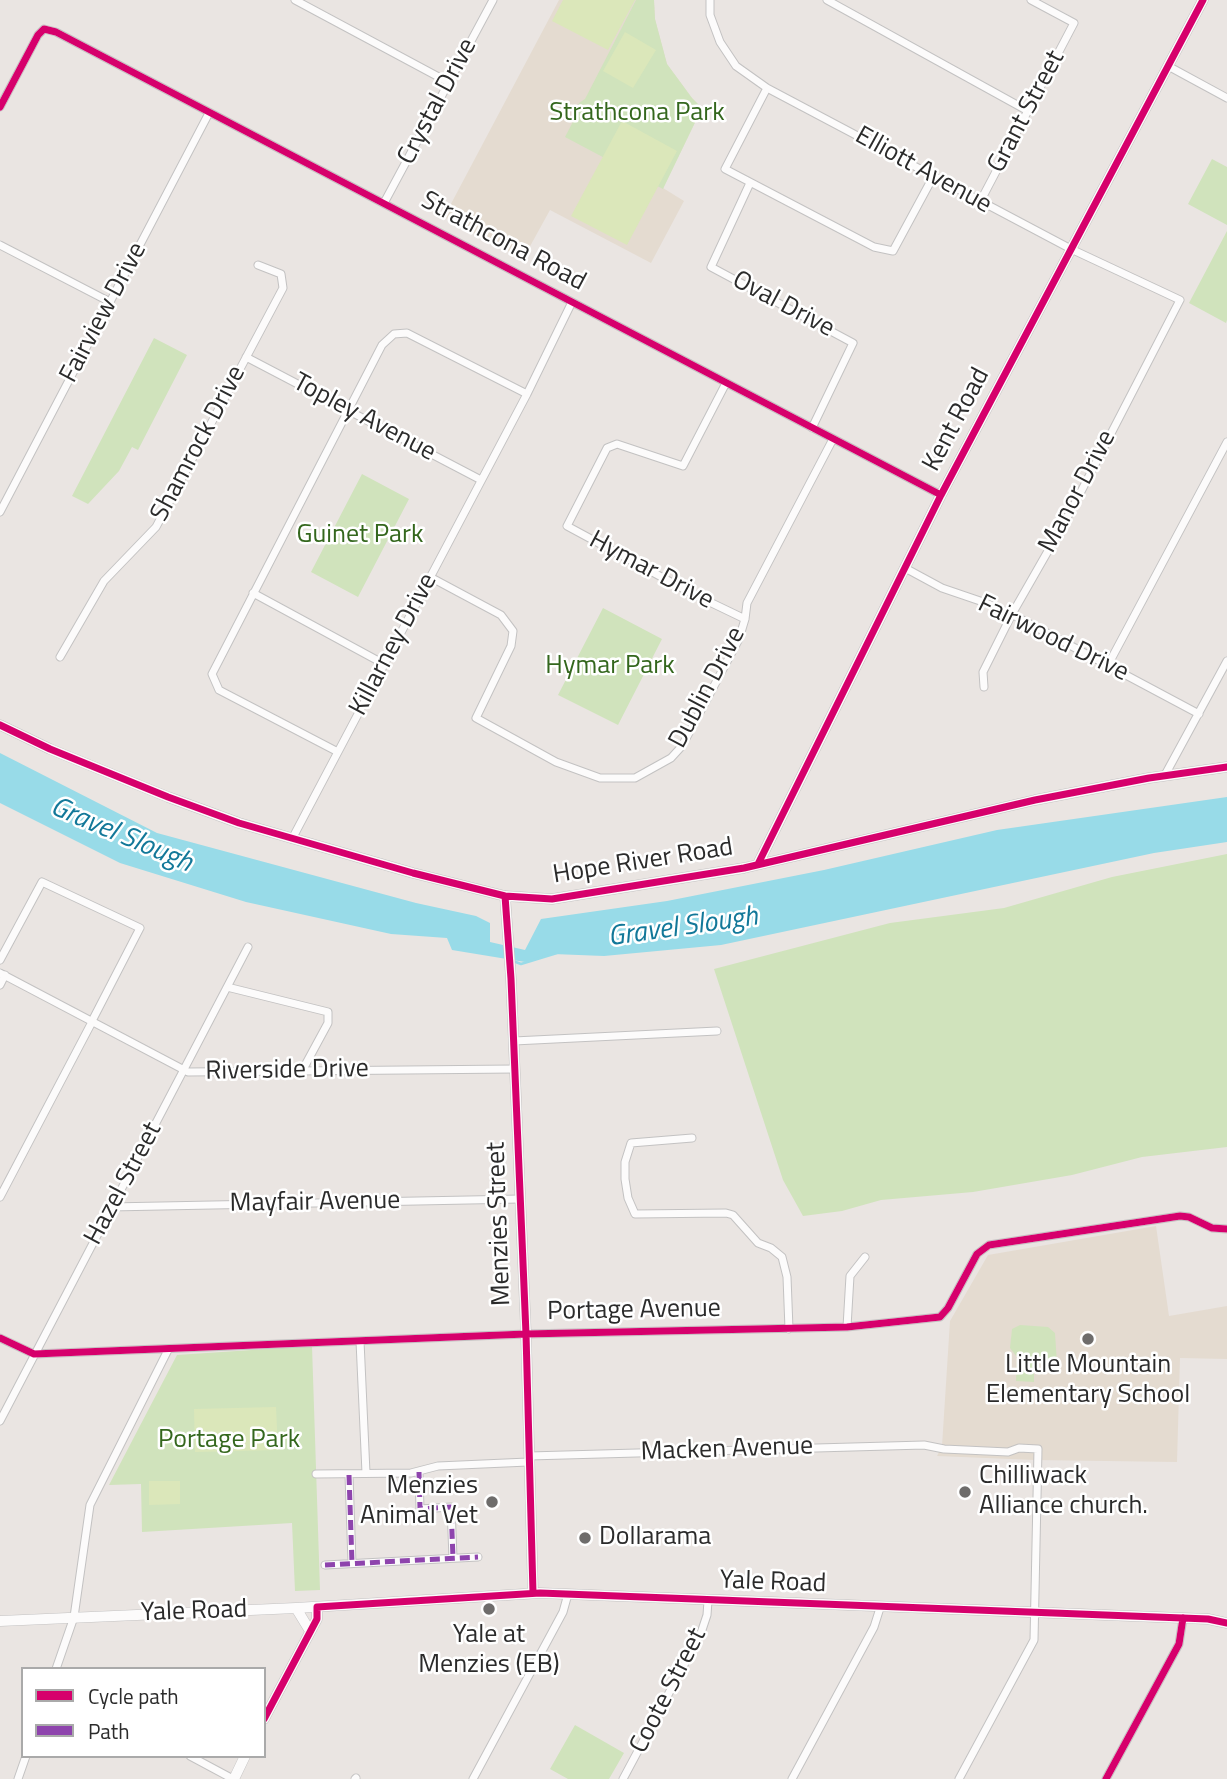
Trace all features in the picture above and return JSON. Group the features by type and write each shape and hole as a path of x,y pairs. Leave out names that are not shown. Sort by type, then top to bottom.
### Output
{"street":[{"path":"295,0 449,82"},
{"name":"Crystal Drive","path":"384,203 493,0"},
{"name":"Elliott Avenue","path":"710,0 710,15 720,42 736,66 767,88 1071,249 1180,300"},
{"path":"827,0 1028,111"},
{"name":"Grant Street","path":"980,202 1074,23 1031,0"},
{"name":"Kent Road","path":"758,864 941,495 1203,0"},
{"name":"Strathcona Road","path":"0,107 38,35 44,29 56,32 941,495"},
{"path":"1168,66 1227,98"},
{"path":"767,88 725,170 874,247 893,251 933,177"},
{"name":"Fairview Drive","path":"0,512 208,113"},
{"name":"Oval Drive","path":"750,183 710,267 853,343 812,428"},
{"path":"0,244 110,302"},
{"name":"Shamrock Drive","path":"60,657 104,581 156,527 283,288 281,274 258,265"},
{"name":"Manor Drive","path":"984,687 983,672 1012,614 1072,509 1180,300"},
{"name":"Killarney Drive","path":"292,839 527,394 572,302"},
{"path":"338,752 219,690 212,674 382,345 394,334 407,333 527,394"},
{"name":"Topley Avenue","path":"246,357 481,480"},
{"name":"Hymar Drive","path":"726,383 683,466 617,444 607,448 567,526 693,594 746,619"},
{"name":"Dublin Drive","path":"430,577 501,615 513,632 511,646 476,718 556,762 600,778 635,778 671,758 682,746 739,639 746,619 747,603 833,439"},
{"path":"1108,665 1227,442"},
{"name":"Fairwood Drive","path":"905,568 942,588 1012,614 1199,713"},
{"path":"253,593 384,664"},
{"path":"1165,775 1227,661"},
{"name":"Hope River Road","path":"0,725 50,749 239,823 413,873 505,896 552,900 758,864 1035,800 1165,775 1227,767"},
{"path":"0,960 42,883 140,928 0,1197"},
{"name":"Menzies Street","path":"505,896 512,979 533,1593"},
{"name":"Hazel Street","path":"0,1421 248,947"},
{"path":"0,985 3,974"},
{"name":"Riverside Drive","path":"3,974 188,1072 515,1069"},
{"path":"227,987 328,1012 328,1023 302,1071"},
{"path":"514,1041 717,1031"},
{"path":"692,1138 631,1143 625,1162 625,1179 628,1198 635,1214 733,1215 758,1243 782,1256 787,1277 789,1329"},
{"name":"Mayfair Avenue","path":"110,1207 520,1199"},
{"name":"Portage Avenue","path":"0,1338 34,1354 526,1334 846,1327 940,1317 948,1308 977,1254 989,1245 1180,1216 1189,1217 1212,1228 1227,1229"},
{"path":"846,1327 850,1276 866,1256"},
{"path":"360,1341 366,1473"},
{"path":"57,1667 74,1617 90,1505 168,1350"},
{"name":"Macken Avenue","path":"316,1474 419,1472 438,1466 529,1459 924,1445 944,1449 1008,1452 1019,1448 1038,1449 1035,1613"},
{"path":"419,1472 419,1509 451,1507 453,1558"},
{"path":"349,1475 352,1563"},
{"path":"325,1565 478,1557"},
{"name":"Yale Road","path":"0,1620 296,1608 533,1593 1227,1623"},
{"path":"473,1779 562,1612 568,1594"},
{"name":"Coote Street","path":"623,1779 701,1633 708,1601"},
{"path":"266,1715 317,1619 317,1606"},
{"path":"296,1608 310,1631"},
{"path":"792,1779 874,1628 880,1608"},
{"path":"959,1779 1034,1640 1035,1613"},
{"path":"1106,1779 1179,1644 1183,1619"},
{"path":"18,1779 25,1758"},
{"path":"194,1758 233,1779 244,1758"}],"shaded area":[{"path":"559,0 654,0 655,19 667,64 702,108 663,188 684,201 651,263 550,210 523,259 444,217"},
{"name":"Little Mountain Elementary School","path":"1156,1226 1169,1316 1227,1306 1227,1359 1180,1358 1177,1462 937,1456 942,1446 950,1321 988,1255"}],"green space":[{"path":"563,0 635,0 608,50 552,21"},
{"name":"Strathcona Park","path":"636,0 654,0 655,19 667,64 702,108 663,189 565,137 577,114 575,112 579,103 585,99"},
{"path":"625,32 656,50 633,88 603,71"},
{"path":"622,121 677,151 627,245 571,216"},
{"path":"1212,159 1227,167 1227,225 1188,204"},
{"path":"1227,231 1227,320 1226,323 1189,303"},
{"path":"154,338 187,355 138,450 132,447 119,471 88,504 72,496"},
{"name":"Guinet Park","path":"362,474 409,499 358,597 311,572"},
{"name":"Hymar Park","path":"603,608 662,639 618,725 558,695"},
{"path":"1227,854 1227,1147 1142,1157 1072,1175 973,1192 881,1200 842,1211 803,1216 783,1180 714,969 890,923 1004,908 1112,877"},
{"path":"1020,1325 1048,1327 1055,1333 1057,1363 1034,1363 1034,1382 1016,1381 1017,1357 1010,1348 1012,1329"},
{"name":"Portage Park","path":"312,1346 320,1590 295,1591 292,1523 142,1532 141,1484 109,1485 177,1355"},
{"path":"276,1407 278,1450 195,1452 194,1409"},
{"path":"149,1481 180,1481 180,1504 149,1505"},
{"path":"575,1725 624,1753 609,1779 568,1779 550,1769"}],"water":[{"path":"0,753 157,833 416,903 476,916 490,923 490,942 525,950 541,919 667,901 824,870 997,830 1227,797 1227,842 1154,853 721,945 604,956 553,954 525,962 452,950 447,938 391,934 246,902 120,863 0,803"}],"waterway":[{"name":"Gravel Slough","path":"513,961 521,964 557,953"}],"marked path":[{"path":"419,1472 420,1509 451,1507 453,1558"},
{"path":"349,1475 352,1563"},
{"path":"325,1565 478,1557"}],"cycle path":[{"path":"758,864 941,495 1203,0"},
{"path":"0,107 38,35 44,29 56,32 941,495"},
{"path":"0,725 50,749 239,823 413,873 505,896 552,899 744,868 1035,800 1149,778 1227,767"},
{"path":"505,896 526,1334 533,1593"},
{"path":"0,1338 34,1354 526,1334 847,1327 940,1317 948,1308 977,1254 989,1245 1180,1216 1189,1217 1212,1228 1227,1229"},
{"path":"266,1715 317,1619 317,1607 540,1593 1208,1619 1227,1623"},
{"path":"1106,1779 1179,1644 1183,1618"}],"place":[{"name":"Little Mountain Elementary School","path":"1088,1339"},
{"name":"Chilliwack Alliance church.","path":"965,1492"},
{"name":"Menzies Animal Vet","path":"492,1502"},
{"name":"Dollarama","path":"585,1538"},
{"name":"Yale at Menzies (EB)","path":"489,1609"}]}
